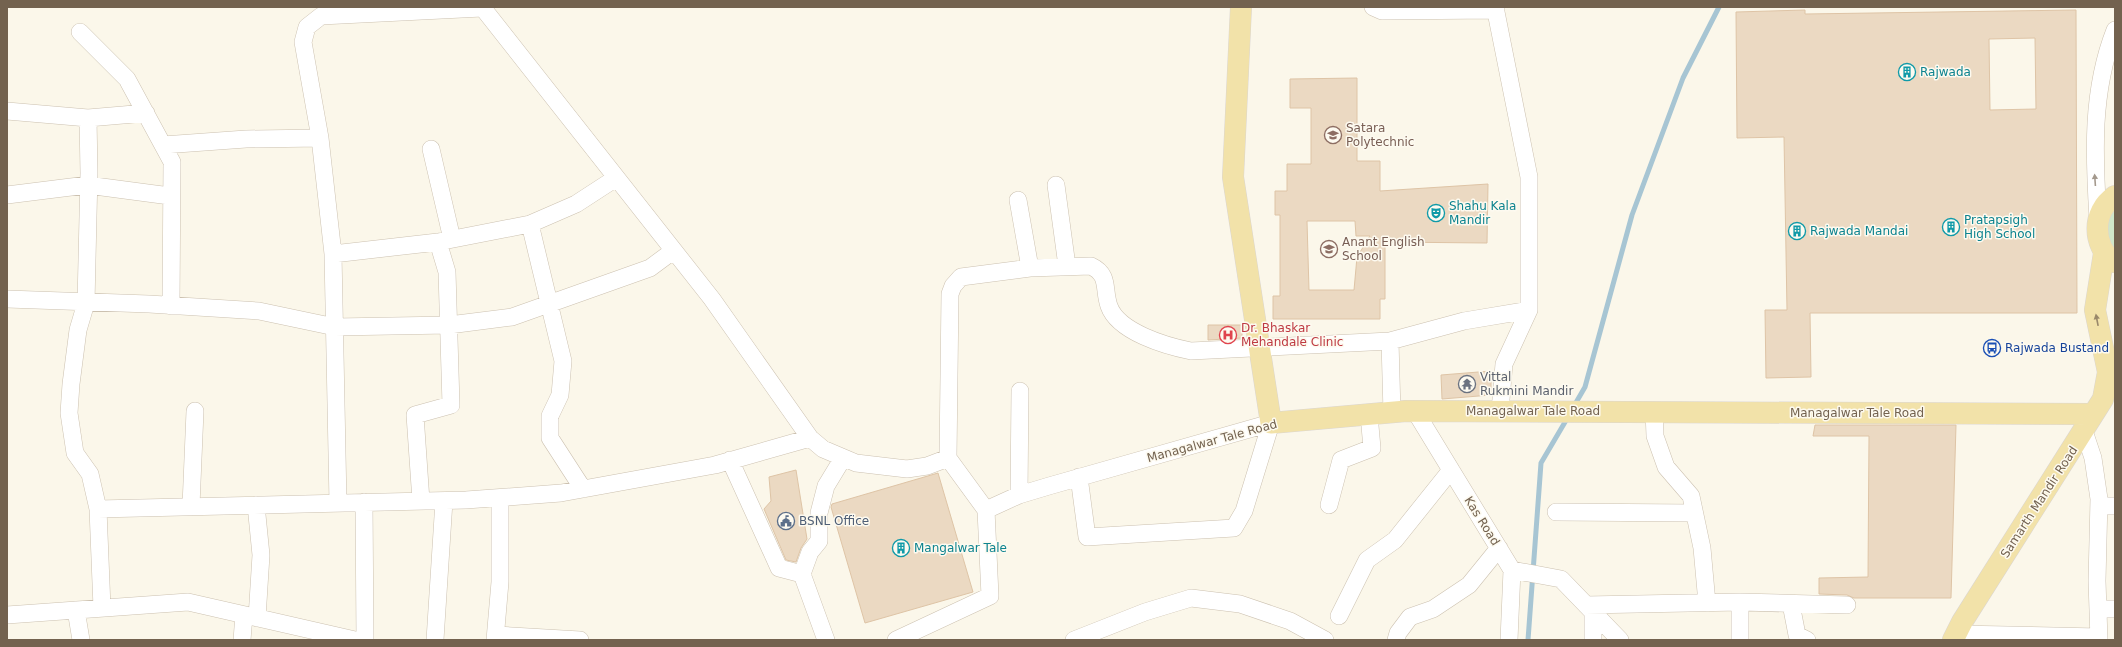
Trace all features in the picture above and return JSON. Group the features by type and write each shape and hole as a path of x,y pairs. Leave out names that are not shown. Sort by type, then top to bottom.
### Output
{"main road":[{"path":"1241,7 1233,177 1271,423"},
{"path":"2112,366 2095,310 2110,258 2099,242 2097,230 2098,219 2104,207 2115,196"},
{"name":"Samarth Mandir Road","path":"1955,637 1962,622 2099,411 2112,366"},
{"name":"Managalwar Tale Road","path":"1271,423 1415,411 2099,411"}],"street":[{"path":"338,503 333,254 320,138 303,42 307,27 321,16 482,7 712,299 810,438 823,449 856,463 907,470 927,466 948,458"},
{"path":"1373,7 1382,11 1495,9 1529,177 1529,310 1504,364 1500,411"},
{"path":"2098,219 2094,162 2096,102 2105,58 2115,30"},
{"path":"80,32 127,79 172,162 170,196 171,306"},
{"path":"7,111 88,118 146,113"},
{"path":"88,118 86,303 78,330 69,413 75,453 90,474 98,509 102,608"},
{"path":"163,145 246,139 320,138"},
{"path":"421,501 415,415 451,405 445,240 431,149"},
{"path":"333,254 445,240 530,224 576,204 616,178"},
{"path":"7,195 88,185 170,196"},
{"path":"1056,185 1067,266"},
{"path":"1018,200 1030,268"},
{"path":"530,224 563,361 560,395 550,416 550,438 584,488"},
{"path":"7,299 86,303 149,304 259,311 335,327 449,324 512,317 548,302 650,268 673,251"},
{"path":"896,640 990,596 986,510 948,458 950,294 953,286 961,277 1030,268 1091,266 1097,269 1105,279 1109,306 1114,315 1133,331 1167,346 1190,351 1260,349 1390,341 1464,321 1529,310"},
{"path":"1390,341 1392,413"},
{"path":"1019,495 1020,391"},
{"path":"191,506 195,411"},
{"name":"Kas Road","path":"1415,411 1512,570"},
{"path":"1654,411 1655,436 1666,467 1691,496 1702,548 1707,603"},
{"path":"1955,637 2099,639 2098,609 2107,506 2093,458 2099,411"},
{"path":"1330,505 1341,460 1372,448 1369,415"},
{"path":"1079,477 1087,537 1234,528 1244,511 1271,423"},
{"name":"Managalwar Tale Road","path":"986,510 1019,495 1271,423"},
{"path":"98,509 444,501 500,498 561,492 715,466 730,460 810,438"},
{"path":"826,640 802,574 810,552 819,541 819,513 826,486 843,458"},
{"path":"730,460 779,568 802,574"},
{"path":"1339,616 1366,560 1395,540 1451,470"},
{"path":"500,498 500,582 496,637 580,640"},
{"path":"435,640 444,501"},
{"path":"364,502 364,640"},
{"path":"242,640 250,616 261,555 256,505"},
{"path":"1556,512 1694,513"},
{"path":"1396,640 1398,633 1410,617 1433,609 1469,585 1499,548"},
{"path":"1509,640 1512,570 1561,579 1620,640"},
{"path":"1074,640 1137,614 1191,598 1240,604 1290,621 1325,640"},
{"path":"7,615 188,602 355,640"},
{"path":"1740,602 1740,640"},
{"path":"1590,609 1740,602 1847,605"},
{"path":"1791,604 1796,635 1807,640"},
{"path":"1590,609 1593,640"},
{"path":"2098,609 2115,609"},
{"path":"76,610 81,640"}],"green space":[{"path":"2115,197 2115,263 2097,230"}],"building":[{"path":"1805,10 1805,14 2076,10 2077,313 1810,313 1811,377 1766,378 1765,310 1787,310 1784,137 1737,138 1736,12","holes":["2035,38 2036,109 1990,110 1989,39"]},
{"path":"1357,78 1357,161 1380,161 1380,191 1488,184 1487,243 1385,242 1385,299 1380,299 1380,319 1273,319 1273,296 1280,296 1280,215 1275,215 1275,191 1287,191 1287,164 1311,164 1311,108 1290,108 1290,79","holes":["1307,221 1355,221 1356,236 1370,236 1357,257 1354,290 1309,290"]},
{"path":"1208,325 1242,325 1242,338 1208,340"},
{"name":"Vittal Rukmini Mandir","path":"1491,371 1491,395 1442,399 1441,375"},
{"path":"1815,425 1956,425 1951,598 1854,598 1847,595 1819,594 1819,578 1868,577 1869,436 1813,436"},
{"name":"BSNL Office","path":"796,470 807,539 801,548 796,562 786,560 764,509 771,501 769,477"},
{"name":"Mangalwar Tale","path":"938,473 973,592 865,623 831,507 832,504"}],"waterway":[{"path":"1574,406 1585,387 1632,215 1683,78 1719,7"},
{"path":"1528,640 1541,463 1568,417"}],"place":[{"name":"Rajwada","path":"1907,72"},
{"name":"Satara Polytechnic","path":"1333,135"},
{"name":"Shahu Kala Mandir","path":"1436,213"},
{"name":"Pratapsigh High School","path":"1951,227"},
{"name":"Rajwada Mandai","path":"1797,231"},
{"name":"Anant English School","path":"1329,249"},
{"name":"Dr. Bhaskar Mehandale Clinic","path":"1228,335"},
{"name":"Rajwada Bustand","path":"1992,348"},
{"name":"Vittal Rukmini Mandir","path":"1467,384"},
{"name":"BSNL Office","path":"786,521"},
{"name":"Mangalwar Tale","path":"901,548"}]}
